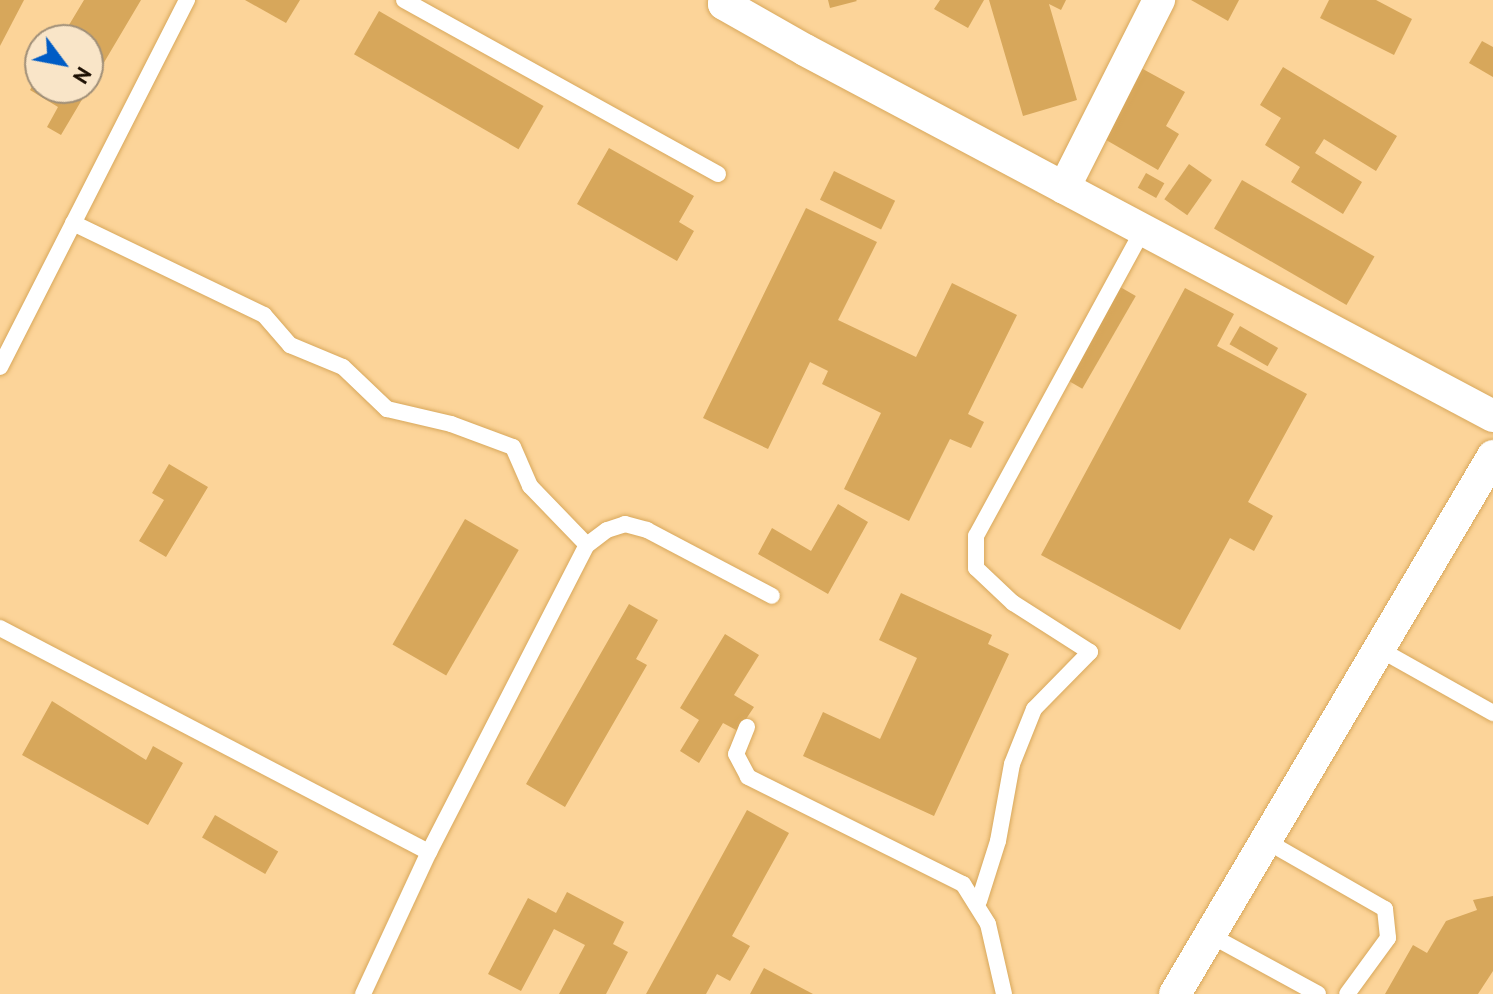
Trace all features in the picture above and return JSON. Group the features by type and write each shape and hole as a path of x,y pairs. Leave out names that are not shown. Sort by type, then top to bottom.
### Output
{"street":[{"path":"1064,188 1159,0"},
{"path":"723,1 1064,188 1493,416"},
{"path":"1175,994 1268,842 1493,456"}],"lane":[{"path":"0,367 187,0"},
{"path":"404,0 718,174"},
{"path":"73,223 264,315 290,345 343,367 387,409 451,424 513,447 530,486 587,545"},
{"path":"979,901 998,841 1012,764 1034,709 1090,652 1013,603 976,568 976,536 1143,230"},
{"path":"363,994 429,852 587,545 607,530 625,524 647,530 772,596"},
{"path":"0,628 429,852"},
{"path":"1379,649 1493,713"},
{"path":"747,727 736,754 738,766 748,777 963,884 979,901 1004,994"},
{"path":"1268,842 1385,909 1388,938 1347,994"},
{"path":"1210,935 1318,994"}],"building":[{"path":"0,0 24,0 0,46"},
{"path":"84,0 141,0 104,62 104,24 70,24"},
{"path":"245,0 300,0 286,23"},
{"path":"828,0 856,0 857,1 830,8"},
{"path":"940,0 984,0 968,28 934,9"},
{"path":"989,0 1066,0 1061,10 1049,4 1077,100 1023,116"},
{"path":"1191,0 1239,0 1228,21"},
{"path":"1329,0 1376,0 1412,19 1394,55 1320,18"},
{"path":"379,11 544,106 519,149 354,54"},
{"path":"1482,41 1493,47 1493,77 1469,63"},
{"path":"1283,67 1397,136 1376,171 1324,139 1315,153 1362,182 1343,214 1291,182 1300,167 1265,145 1281,118 1260,105"},
{"path":"1141,68 1185,92 1166,126 1179,134 1158,170 1101,137"},
{"path":"53,104 79,104 61,135 47,127 58,107"},
{"path":"609,148 694,196 679,222 694,231 677,261 577,204"},
{"path":"1189,164 1212,180 1187,215 1164,199"},
{"path":"834,171 895,201 881,230 820,200"},
{"path":"1146,173 1164,183 1156,198 1138,188"},
{"path":"1242,180 1375,256 1347,305 1214,228"},
{"path":"806,208 877,242 838,320 916,357 952,283 1017,315 968,414 984,422 971,448 950,439 909,521 844,489 881,413 822,384 828,371 810,362 768,449 703,418"},
{"path":"1115,284 1136,296 1082,389 1062,377"},
{"path":"1185,288 1234,314 1217,346 1307,394 1248,502 1273,516 1254,551 1230,538 1180,630 1041,555"},
{"path":"1240,326 1278,348 1268,366 1230,344"},
{"path":"169,464 208,487 166,557 139,541 164,500 152,493"},
{"path":"838,504 868,522 828,594 758,554 772,528 811,551"},
{"path":"465,519 519,550 446,676 392,645"},
{"path":"901,593 992,635 988,644 1009,654 934,816 803,756 823,712 880,739 917,658 879,640"},
{"path":"629,604 658,620 636,659 647,665 565,807 526,784"},
{"path":"725,634 759,655 734,695 754,707 738,731 723,723 699,763 680,751 699,720 680,708"},
{"path":"52,701 146,760 153,746 183,763 148,825 22,755"},
{"path":"747,810 789,833 732,936 750,946 730,981 717,974 706,994 646,994"},
{"path":"215,815 278,852 265,874 202,838"},
{"path":"567,892 624,922 613,944 628,952 606,994 559,994 585,945 554,929 521,991 488,974 528,898 556,913"},
{"path":"1493,896 1493,971 1478,994 1385,994 1413,945 1427,953 1446,921 1477,910 1473,900"},
{"path":"764,968 813,994 750,994"}]}
